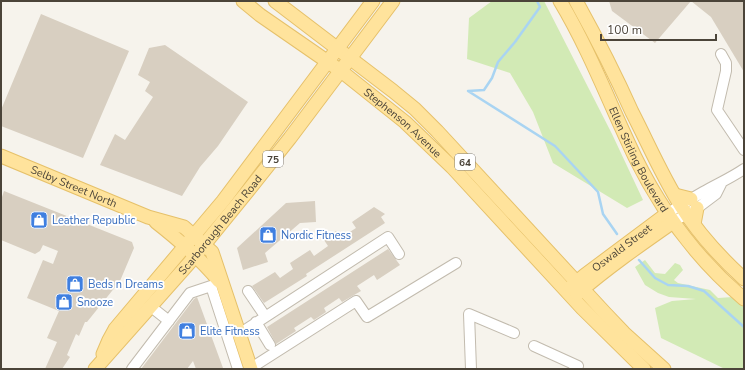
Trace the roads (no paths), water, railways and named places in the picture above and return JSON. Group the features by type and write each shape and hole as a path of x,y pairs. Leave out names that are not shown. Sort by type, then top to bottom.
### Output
{"main road":[{"name":"Stephenson Avenue","path":"243,1 260,15 327,61 405,122 452,166 570,295 644,369"},
{"name":"Stephenson Avenue","path":"275,1 399,96 437,131 624,333 664,369"},
{"name":"Scarborough Beach Road","path":"96,367 115,329 223,201 373,1"},
{"name":"Scarborough Beach Road","path":"96,367 190,262 290,138 393,1"},
{"name":"Ellen Stirling Boulevard","path":"560,1 595,69 636,158 670,218 714,270 744,299"},
{"name":"Ellen Stirling Boulevard","path":"576,1 600,45 648,144 687,207 725,262 744,279"},
{"name":"Selby Street North","path":"1,156 148,217 176,237 189,240 199,250 221,284 239,334"},
{"name":"Oswald Street","path":"570,295 580,286 628,254 670,218"},
{"path":"239,334 247,369"}],"street":[{"path":"721,54 726,63 726,71 717,110 744,150"},
{"name":"Oswald Street","path":"670,218 687,207 716,194 721,184 743,173"},
{"path":"239,334 388,237 399,254"},
{"path":"132,369 190,293 211,286 247,369 356,301 367,317 456,263"},
{"path":"248,291 265,316"},
{"path":"150,306 169,321"},
{"path":"472,369 469,314 514,333"},
{"path":"256,322 270,345"},
{"path":"534,346 578,366 574,369"}],"waterway":[{"path":"537,1 540,7 515,42 498,62 492,78 484,90 468,91 555,146 598,192 603,214 617,234"},
{"path":"639,260 655,278 668,285 688,286 704,291 744,327"}],"place":[{"name":"Leather Republic","path":"39,220"},
{"name":"Nordic Fitness","path":"268,235"},
{"name":"Beds n Dreams","path":"75,284"},
{"name":"Snooze","path":"64,302"},
{"name":"Elite Fitness","path":"187,331"}]}
